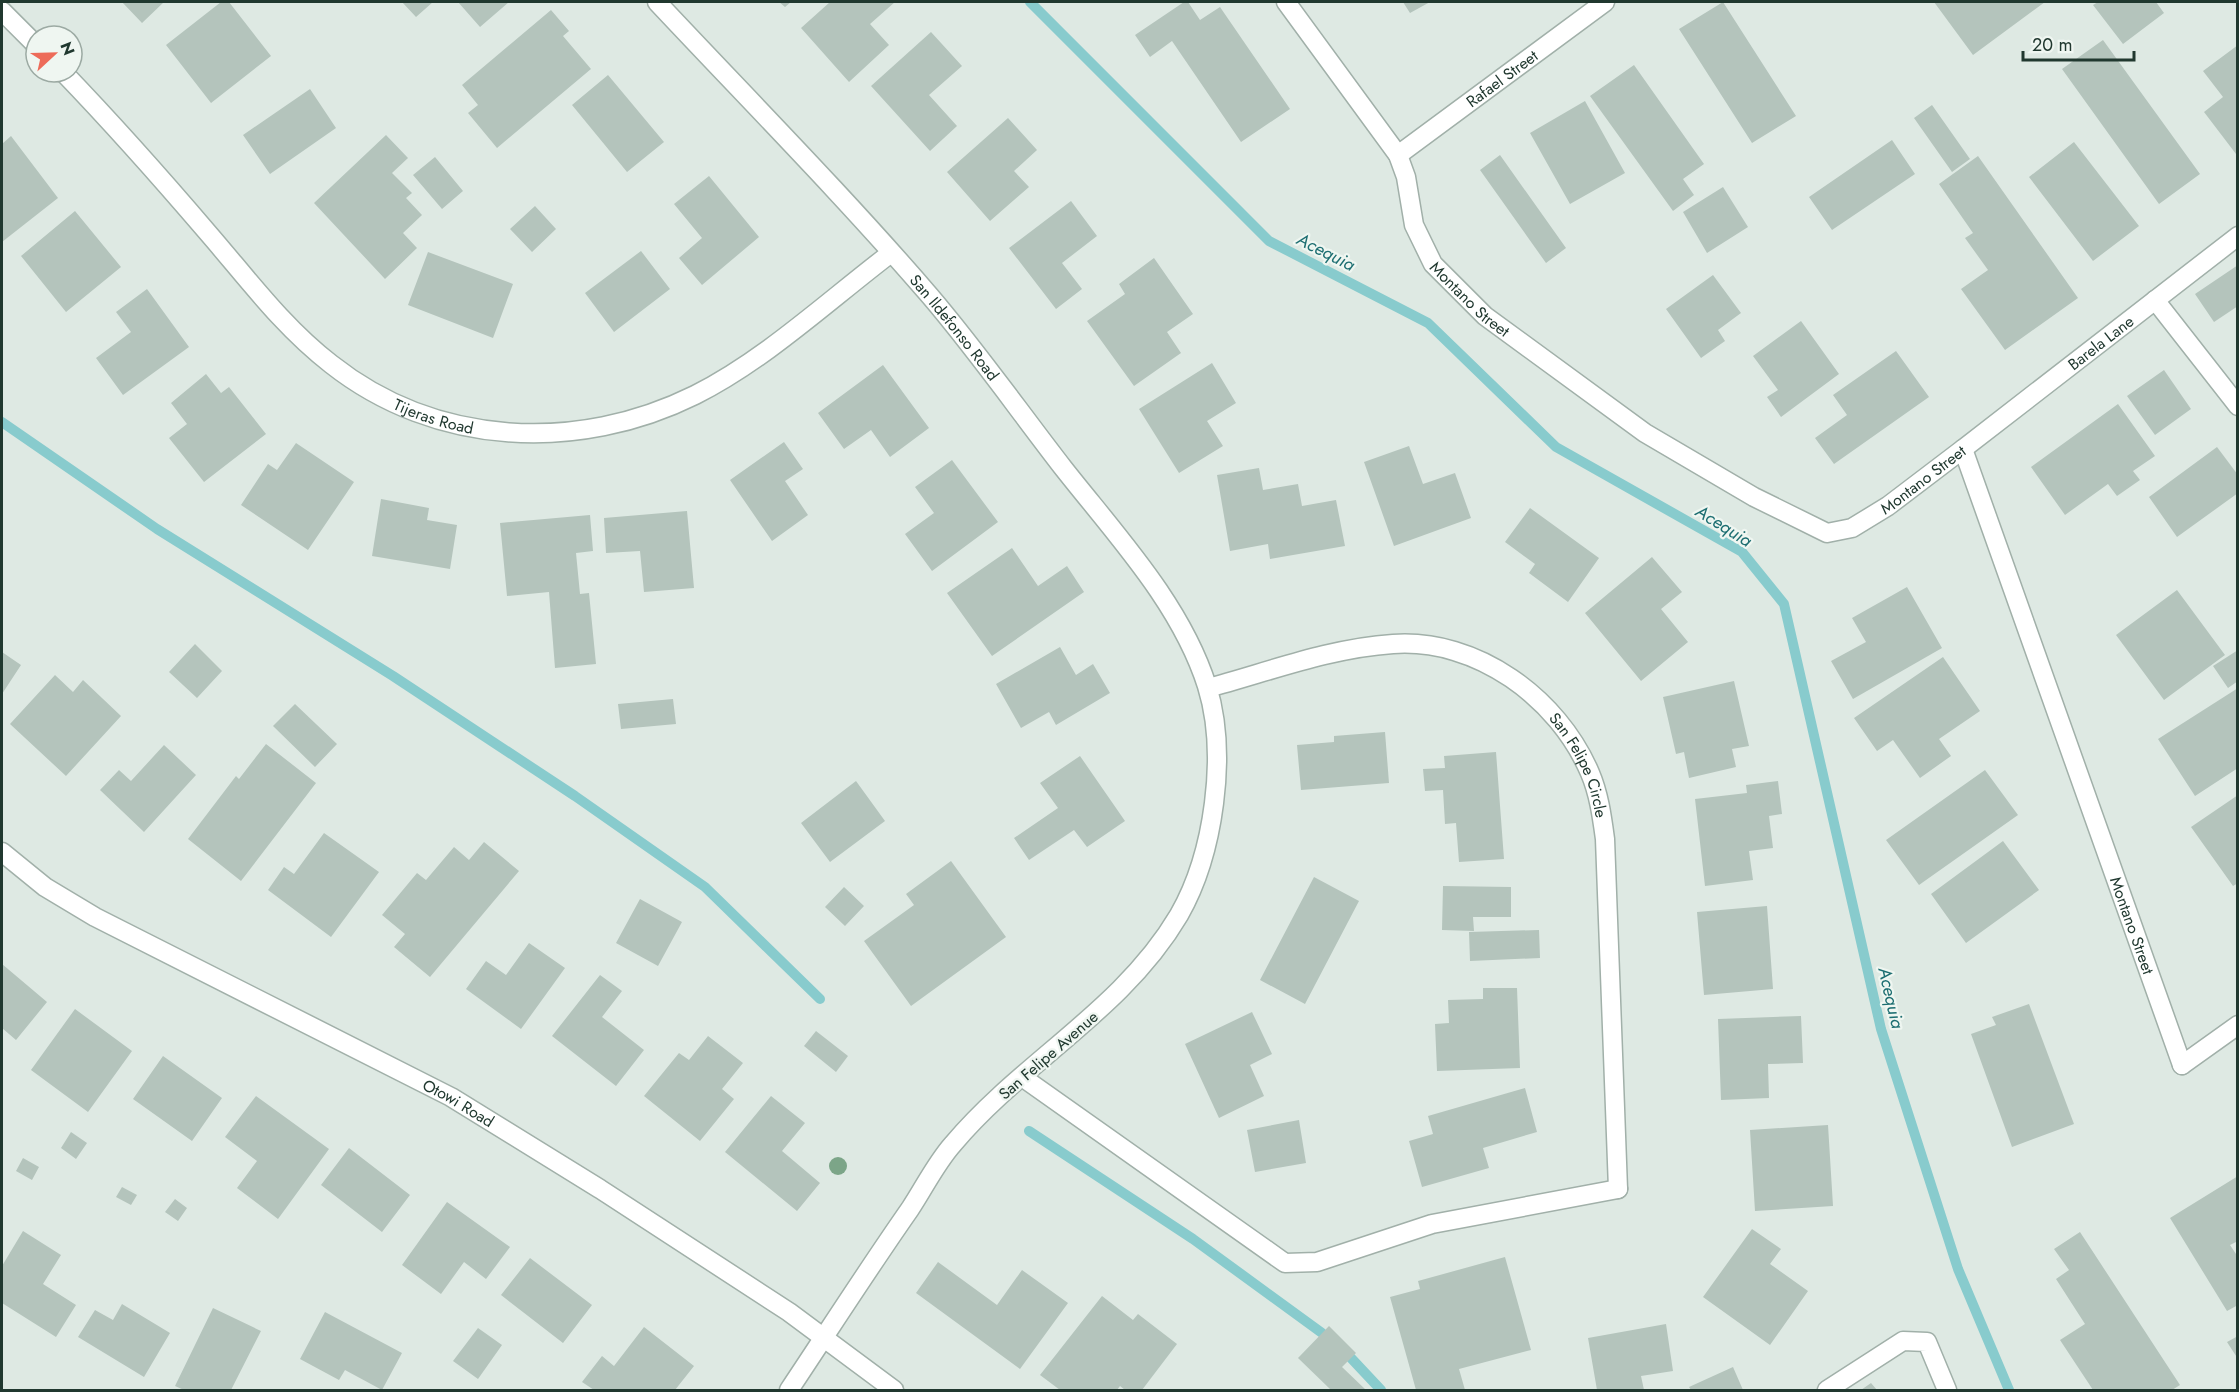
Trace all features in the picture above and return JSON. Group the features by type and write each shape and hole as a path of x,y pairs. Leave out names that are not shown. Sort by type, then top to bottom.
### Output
{"street":[{"name":"San Ildefonso Road","path":"657,2 891,253 959,332 1144,571 1177,622 1208,688"},
{"name":"Montano Street","path":"1286,2 1398,155 1406,177 1414,225 1433,264 1485,316 1645,433 1754,497 1827,533 1852,528 1888,506 1963,449 2182,1065 2238,1025"},
{"name":"Rafael Street","path":"1398,155 1605,2"},
{"path":"2,10 24,33"},
{"name":"Tijeras Road","path":"74,84 306,344 357,383 386,399 418,414 478,430 540,434 571,433 633,421 666,408 696,394 754,358 891,253"},
{"name":"Barela Lane","path":"1963,449 2238,236"},
{"path":"2155,300 2238,406"},
{"name":"San Felipe Circle","path":"1022,1077 1285,1263 1317,1262 1432,1224 1618,1189 1605,839 1600,805 1590,773 1572,741 1553,716 1530,692 1506,674 1480,660 1451,650 1423,645 1395,644 1366,647 1208,688"},
{"name":"San Felipe Avenue","path":"789,1390 951,1146 1022,1077 1139,973 1183,909 1197,875 1208,837 1215,797 1215,740 1208,688"},
{"name":"Otowi Road","path":"2,852 45,887 95,918 451,1097 620,1202 789,1312 894,1390"},
{"path":"1827,1390 1903,1341 1927,1342 1947,1390"}],"building":[{"path":"122,2 164,2 142,23"},
{"path":"221,2 229,2 271,56 211,103 166,45"},
{"path":"402,2 433,2 416,17"},
{"path":"458,2 509,2 480,27"},
{"path":"779,2 791,2 785,7"},
{"path":"830,2 895,2 870,24 889,45 849,82 801,28"},
{"path":"1184,2 1188,2 1200,20 1220,7 1290,109 1241,142 1172,41 1150,57 1135,35"},
{"path":"1403,2 1430,2 1410,13"},
{"path":"1723,2 1796,116 1752,143 1679,29"},
{"path":"1934,2 2045,2 1973,55"},
{"path":"2098,2 2156,2 2164,13 2123,44 2093,5"},
{"path":"551,10 569,31 563,36 591,69 497,148 468,113 478,105 462,85"},
{"path":"931,32 962,66 929,95 957,126 930,151 871,86"},
{"path":"2103,40 2200,174 2159,204 2062,69"},
{"path":"2238,45 2238,153 2236,154 2204,112 2223,97 2203,71"},
{"path":"1634,65 1704,164 1683,179 1694,195 1673,211 1590,96"},
{"path":"608,75 664,142 627,172 572,105"},
{"path":"310,89 336,128 270,174 243,135"},
{"path":"1585,101 1625,173 1570,204 1530,133"},
{"path":"1932,105 1970,159 1952,172 1914,118"},
{"path":"1008,118 1037,150 1014,171 1029,187 990,221 947,172"},
{"path":"386,135 408,158 392,173 412,193 406,198 422,215 403,233 417,248 385,279 314,203"},
{"path":"11,136 58,198 2,242 2,144"},
{"path":"1892,140 1915,174 1832,230 1809,197"},
{"path":"2074,142 2139,226 2093,261 2029,177"},
{"path":"1500,155 1566,248 1546,263 1480,170"},
{"path":"1978,156 2078,298 2005,350 1961,289 1988,270 1965,238 1973,233 1939,184"},
{"path":"435,157 463,191 442,209 413,175"},
{"path":"709,176 759,237 702,285 679,258 702,238 674,204"},
{"path":"1723,187 1748,227 1707,253 1683,212"},
{"path":"1071,201 1097,236 1062,263 1082,289 1056,309 1009,248"},
{"path":"535,206 556,229 532,252 510,229"},
{"path":"75,211 121,267 66,312 21,256"},
{"path":"641,251 670,289 614,332 585,293"},
{"path":"428,252 513,284 493,338 408,305"},
{"path":"1154,258 1193,314 1167,332 1181,353 1134,386 1087,321 1125,294 1119,284"},
{"path":"2238,265 2238,306 2214,322 2195,294"},
{"path":"1713,275 1741,313 1718,330 1725,341 1701,358 1666,309"},
{"path":"147,289 189,347 123,395 96,358 131,332 116,312"},
{"path":"1801,321 1839,374 1781,417 1767,397 1778,390 1753,356"},
{"path":"1896,351 1929,397 1834,464 1815,438 1847,415 1833,395"},
{"path":"1212,363 1236,403 1207,421 1223,446 1179,473 1139,409"},
{"path":"883,365 929,428 890,457 871,430 844,449 818,413"},
{"path":"2164,370 2191,409 2155,435 2127,396"},
{"path":"206,374 221,393 229,387 266,434 204,482 169,438 187,424 171,403"},
{"path":"2118,404 2155,456 2133,471 2140,480 2117,496 2108,484 2065,515 2031,467"},
{"path":"784,442 803,469 785,481 808,515 772,541 730,480"},
{"path":"296,443 354,482 308,550 241,505 268,464 277,470"},
{"path":"1409,446 1423,484 1455,473 1471,518 1394,546 1364,462"},
{"path":"2217,447 2238,475 2238,493 2177,537 2149,497"},
{"path":"952,460 998,522 932,571 905,534 934,513 915,487"},
{"path":"1259,468 1263,490 1298,484 1302,506 1336,500 1345,546 1270,559 1268,544 1230,551 1217,475"},
{"path":"381,499 429,508 427,520 457,525 450,569 372,556"},
{"path":"1530,508 1599,558 1568,602 1529,573 1535,564 1505,542"},
{"path":"687,511 694,588 644,592 640,551 606,553 604,518"},
{"path":"590,515 593,551 576,553 580,594 589,593 596,664 555,668 549,592 507,596 500,523"},
{"path":"1012,548 1038,586 1067,566 1084,592 992,656 947,593"},
{"path":"1652,557 1682,592 1661,609 1688,642 1641,681 1585,613"},
{"path":"1907,587 1942,648 1853,699 1831,661 1866,642 1852,618"},
{"path":"2177,590 2225,655 2164,700 2116,635"},
{"path":"195,644 222,671 197,698 169,672"},
{"path":"1060,647 1076,675 1093,664 1110,693 1056,725 1049,712 1021,728 996,684"},
{"path":"2238,650 2238,681 2228,688 2213,666"},
{"path":"2,652 21,665 2,694"},
{"path":"1943,657 1980,711 1939,739 1951,756 1920,778 1893,740 1877,751 1854,718"},
{"path":"55,675 73,692 83,680 121,716 66,776 10,724"},
{"path":"1734,681 1749,746 1732,749 1736,767 1689,778 1684,752 1676,754 1663,697"},
{"path":"2238,688 2238,768 2195,796 2158,739"},
{"path":"673,699 676,724 621,729 618,704"},
{"path":"295,704 337,744 315,767 273,726"},
{"path":"1385,732 1389,783 1301,790 1297,745 1334,742 1334,736"},
{"path":"266,744 316,783 241,881 188,839 236,776 239,779"},
{"path":"164,745 196,775 144,832 100,790 119,770 131,781"},
{"path":"1496,752 1504,859 1459,862 1456,823 1445,824 1443,790 1425,791 1423,769 1445,768 1444,756"},
{"path":"1080,756 1125,821 1087,847 1074,830 1029,860 1014,838 1058,808 1040,783"},
{"path":"1985,770 2018,815 1919,885 1886,840"},
{"path":"856,781 885,821 830,862 801,823"},
{"path":"1778,781 1782,814 1769,816 1773,848 1749,851 1753,880 1705,886 1695,799 1747,793 1746,785"},
{"path":"2238,795 2238,883 2233,886 2191,827"},
{"path":"324,833 379,872 331,937 268,890 284,867 294,874"},
{"path":"2003,841 2039,890 1966,943 1931,894"},
{"path":"484,842 519,871 430,977 394,947 405,934 382,915 417,873 426,880 454,847 469,860"},
{"path":"951,861 1006,937 911,1006 864,941 914,905 906,894"},
{"path":"1314,877 1359,901 1305,1004 1260,980"},
{"path":"1443,886 1511,887 1511,917 1473,917 1474,931 1442,930"},
{"path":"844,887 864,906 845,926 825,907"},
{"path":"640,899 682,922 658,966 616,943"},
{"path":"1767,906 1773,989 1704,995 1697,912"},
{"path":"1539,930 1540,958 1470,961 1469,932"},
{"path":"529,943 565,968 521,1029 466,989 486,961 506,975"},
{"path":"2,964 47,1002 16,1040 2,1028"},
{"path":"600,975 622,991 602,1017 644,1050 616,1086 552,1036"},
{"path":"1483,988 1517,988 1520,1068 1437,1071 1435,1024 1449,1023 1448,1000 1483,999"},
{"path":"2029,1004 2074,1124 2012,1147 1971,1034 1996,1025 1992,1017"},
{"path":"75,1009 132,1051 88,1112 31,1070"},
{"path":"1252,1012 1272,1054 1250,1065 1264,1096 1219,1118 1185,1044"},
{"path":"1801,1016 1803,1063 1768,1064 1769,1098 1721,1100 1718,1019"},
{"path":"816,1031 848,1056 836,1072 804,1046"},
{"path":"708,1036 743,1063 722,1089 734,1099 700,1141 644,1096 679,1053 689,1060"},
{"path":"163,1056 222,1098 192,1141 133,1099"},
{"path":"1525,1088 1537,1132 1483,1148 1489,1168 1422,1187 1409,1141 1433,1134 1428,1116"},
{"path":"256,1096 329,1149 278,1219 237,1188 257,1161 225,1137"},
{"path":"771,1096 805,1123 782,1151 820,1183 797,1211 725,1152"},
{"path":"1299,1120 1306,1163 1255,1172 1247,1130"},
{"path":"1828,1125 1833,1206 1755,1211 1750,1130"},
{"path":"71,1132 87,1143 76,1159 61,1148"},
{"path":"349,1148 410,1195 382,1232 321,1185"},
{"path":"23,1158 39,1167 32,1180 16,1171"},
{"path":"2238,1176 2238,1241 2230,1245 2238,1257 2238,1305 2227,1311 2170,1218"},
{"path":"122,1187 137,1195 131,1205 116,1197"},
{"path":"175,1199 187,1208 178,1221 165,1212"},
{"path":"447,1202 510,1247 486,1279 464,1262 441,1294 402,1265"},
{"path":"1752,1229 1781,1249 1770,1264 1808,1291 1770,1345 1703,1297"},
{"path":"23,1231 61,1255 43,1284 76,1305 56,1337 2,1303 2,1266"},
{"path":"2080,1232 2180,1385 2172,1390 2093,1390 2060,1340 2085,1324 2056,1279 2069,1270 2054,1249"},
{"path":"1505,1257 1531,1350 1459,1369 1465,1390 1416,1390 1390,1297 1420,1289 1418,1281"},
{"path":"530,1258 592,1305 563,1343 501,1295"},
{"path":"938,1262 997,1305 1022,1270 1068,1303 1020,1369 916,1293"},
{"path":"1102,1296 1133,1320 1138,1314 1177,1344 1142,1390 1125,1390 1120,1386 1117,1390 1060,1390 1040,1375"},
{"path":"122,1304 170,1333 144,1377 78,1337 95,1310 113,1320"},
{"path":"213,1308 261,1331 231,1390 184,1390 175,1386"},
{"path":"325,1312 402,1353 382,1390 345,1370 339,1380 300,1359"},
{"path":"1666,1324 1673,1371 1641,1376 1644,1390 1597,1390 1588,1338"},
{"path":"1329,1326 1356,1353 1342,1367 1366,1390 1331,1390 1298,1358"},
{"path":"644,1327 694,1366 675,1390 594,1390 582,1382 602,1356 614,1366"},
{"path":"478,1328 502,1345 478,1379 453,1361"},
{"path":"2238,1336 2238,1359 2227,1342"},
{"path":"1733,1367 1743,1390 1691,1390 1689,1387"},
{"path":"1871,1383 1877,1390 1861,1390"}],"waterway":[{"name":"Acequia","path":"1030,2 1269,241 1428,323 1556,447 1742,552 1784,604 1881,1029 1958,1269 2009,1390"},
{"path":"2,422 157,529 393,676 575,796 705,887 820,999"},
{"path":"1029,1131 1193,1239 1322,1333"},
{"path":"1351,1358 1381,1390"}]}
